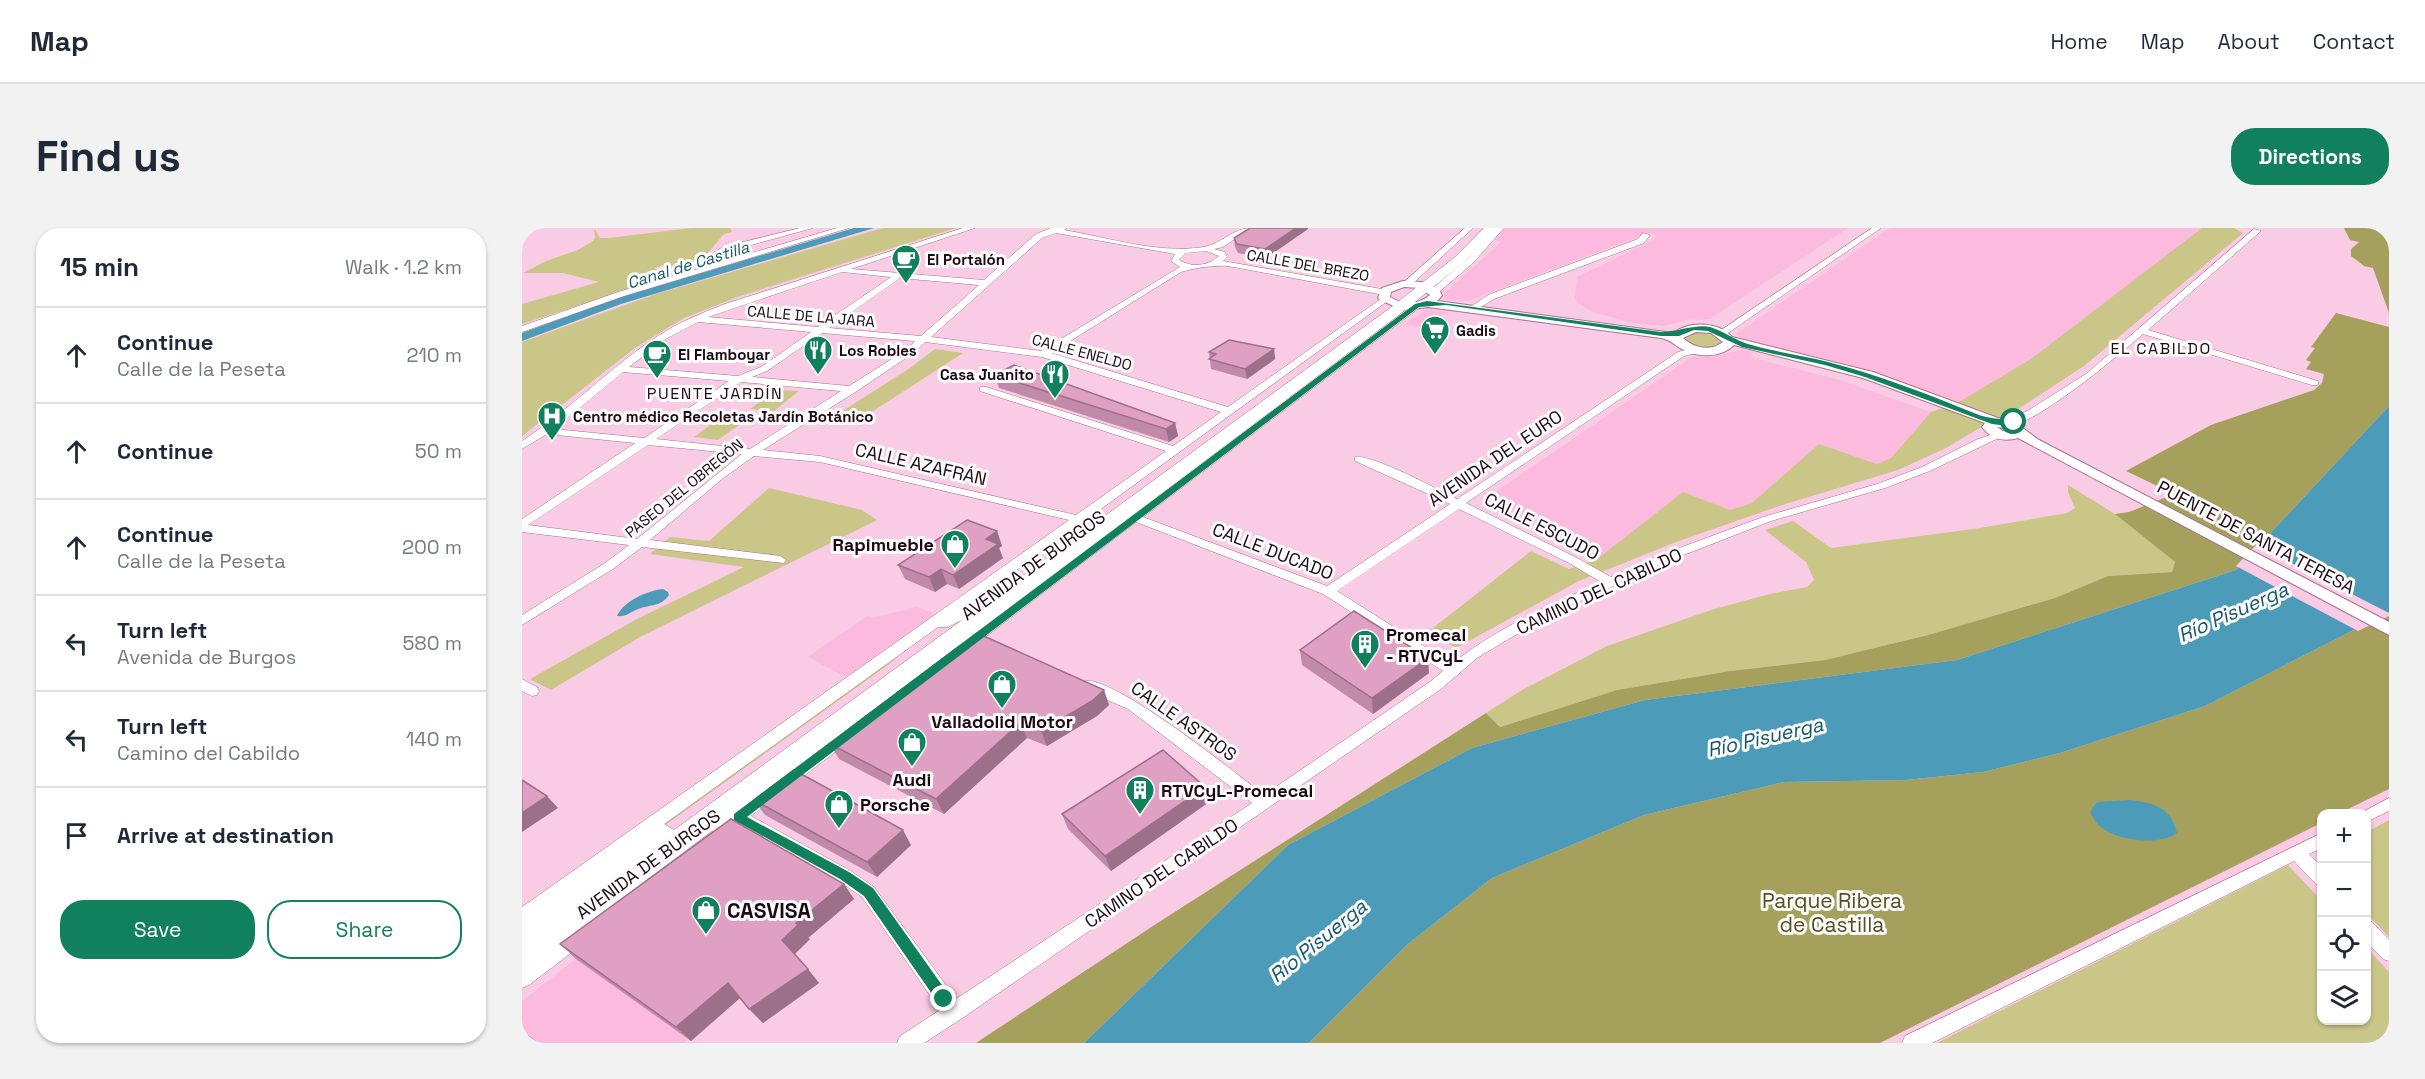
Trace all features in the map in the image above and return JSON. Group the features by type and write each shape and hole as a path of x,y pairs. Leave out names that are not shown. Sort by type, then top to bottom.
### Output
{"highway":[{"name":"AVENIDA DE BURGOS","path":"522,938 1249,408 1391,300 1427,294 1475,238 1491,228"},
{"name":"AVENIDA DE BURGOS","path":"532,961 704,833 1043,571 1249,408 1324,364 1391,300"}],"main road":[{"path":"1427,294 1391,300 1391,287 1427,294 1473,308 1661,334 1684,345 1714,351 1726,340 1709,329 1690,329 1684,345"},
{"name":"PUENTE DE SANTA TERESA","path":"1726,340 1868,375 1917,392 2034,442 2389,629"}],"street":[{"path":"761,240 762,228"},
{"path":"709,267 714,257 720,252 809,228"},
{"path":"522,329 621,294 845,228"},
{"path":"522,446 660,339 695,319 728,306 970,228"},
{"path":"1043,354 1179,260 1206,249 1218,248 1247,228"},
{"name":"AVENIDA DE BURGOS","path":"895,699 1366,344 1427,294 1445,251 1500,228"},
{"path":"1709,329 1721,325 1864,228"},
{"path":"1726,340 1877,228"},
{"path":"1053,229 1179,260"},
{"name":"PASEO DEL OBREGÓN","path":"522,621 609,566 752,452 854,389 924,340 1039,236 1053,229"},
{"name":"CAMINO DEL CABILDO","path":"907,1043 1264,803 1436,685 1452,670 1507,634 1610,582 1712,539 1926,469 2089,376 2143,331 2254,231"},
{"path":"1473,308 1491,297 1641,241 1646,235"},
{"path":"1218,248 1222,254 1221,262"},
{"name":"CALLE DEL BREZO","path":"1179,260 1221,262 1391,300"},
{"path":"837,270 986,283"},
{"path":"522,524 739,379 764,369 898,276"},
{"name":"AVENIDA DE BURGOS","path":"522,917 1179,447 1249,408 1306,356 1391,300"},
{"name":"CALLE DE LA JARA","path":"695,319 924,340"},
{"path":"2143,331 2315,383"},
{"name":"CALLE ENELDO","path":"924,340 1043,354 1249,408"},
{"path":"1324,364 1334,362 1366,344"},
{"name":"AVENIDA DEL EURO","path":"1328,591 1458,504 1684,345"},
{"path":"1249,408 1267,388 1306,356"},
{"path":"622,369 854,389"},
{"path":"983,389 1179,447 1155,477"},
{"path":"1249,408 1287,400 1304,391"},
{"path":"1209,462 1217,451 1259,418 1249,408"},
{"name":"CALLE AZAFRÁN","path":"544,431 820,459 1080,519"},
{"name":"CALLE ESCUDO","path":"1359,459 1458,504 1592,570 1610,582"},
{"name":"CALLE DUCADO","path":"1135,518 1328,591 1452,670"},
{"path":"522,528 642,541 780,560"},
{"path":"1043,571 1102,543"},
{"path":"912,639 971,610"},
{"path":"978,636 993,642"},
{"name":"CALLE ASTROS","path":"1070,677 1133,705 1264,803"},
{"name":"AVENIDA DE BURGOS","path":"704,833 738,817 857,727"},
{"path":"522,923 681,803"},
{"path":"2371,814 2389,804"},
{"path":"738,817 844,876 868,892 954,1013"},
{"path":"648,885 704,833"},
{"path":"1912,1043 2317,843"},
{"path":"2297,853 2317,874"},
{"name":"AVENIDA DE BURGOS","path":"532,961 586,931"},
{"path":"2371,933 2389,953"},
{"path":"522,977 532,961"}],"shaded area":[{"path":"594,228 600,238 691,228 730,228 732,232 724,234 708,253 689,264 692,269 680,272 668,264 654,268 665,277 522,324 522,304 599,282 563,273 523,273 546,261 578,250 593,241"},
{"path":"883,228 956,228 740,296 684,318 635,348 522,436 522,342 656,294"},
{"path":"1502,228 1848,228 1710,319 1685,320 1664,326 1633,323 1595,313 1578,303 1575,297 1577,277 1654,240 1655,234 1649,233 1467,301 1446,299 1443,295 1501,242 1492,239"},
{"path":"1890,228 2202,228 2032,359 1959,402 1840,362 1745,341 1736,334"},
{"path":"2202,228 2234,228 2243,233 2084,366 2009,415 1978,429 1946,448 1898,470 1782,505 1676,542 1579,581 1456,648 1428,632 1531,551 1569,569 1596,560 1683,492 1730,510 1752,503 1819,444 1877,464 1891,458 1931,412 1959,402 2031,359"},
{"path":"1427,309 1449,312 1419,327 1404,325"},
{"path":"1692,333 1715,334 1723,342 1714,347 1704,348 1686,339"},
{"path":"935,349 963,353 864,417 853,420 830,419 910,368"},
{"path":"1743,350 1753,352 1751,358 1833,378 1931,412 1891,458 1877,464 1819,444 1752,503 1730,510 1683,492 1597,560 1488,508 1490,496 1692,357 1712,357"},
{"path":"776,390 799,391 774,411 750,409"},
{"path":"721,417 746,420 718,440 694,437"},
{"path":"2068,485 2115,514 2175,562 2172,572 2108,576 2055,598 1928,635 1825,660 1730,671 1617,690 1500,727 1486,713 1522,690 1607,646 1714,609 1807,587 1814,580 1806,562 1765,530 1793,521 1831,548 1980,528 2067,513 2075,508 2068,492"},
{"path":"769,488 862,510 877,520 640,637 551,690 530,679 637,619 744,567 650,554 670,537 709,541"},
{"path":"917,607 936,614 846,677 808,657 867,616 872,618"},
{"path":"899,657 628,852 701,793 875,669"},
{"path":"2389,820 2389,937 2371,918 2371,830"},
{"path":"2288,865 2317,896 2317,1025 2371,1025 2371,952 2389,972 2389,1043 1937,1043"},
{"path":"576,959 688,1039 683,1043 522,1043 522,1001"}],"green space":[{"path":"2344,228 2389,228 2389,313 2373,268 2364,266 2351,256 2351,249 2359,242 2350,240"},
{"path":"2336,313 2389,327 2389,406 2236,570 1957,660 1645,700 1472,748 1288,845 1084,1043 976,1043 1156,924 1486,713 1500,727 1617,690 1730,671 1825,660 1928,635 2055,598 2108,576 2172,572 2175,562 2115,514 2129,512 2174,494 2126,471 2211,425 2314,390 2322,383 2324,374 2306,369 2311,362 2306,360 2315,348 2311,347"},
{"name":"Parque Ribera de Castilla","path":"2389,612 2389,789 2348,809 2317,809 2317,825 1880,1043 1309,1043 1408,944 1492,878 1644,815 1784,782 1906,780 1983,772 2060,753 2205,706"}],"water":[{"path":"854,228 874,228 621,304 522,341 522,333 620,297"},
{"name":"Río Pisuerga","path":"2389,406 2389,612 2205,706 2060,753 1983,772 1906,780 1784,782 1644,815 1492,878 1408,944 1309,1043 1084,1043 1288,845 1472,748 1645,700 1957,660 2236,570"},
{"path":"663,589 669,595 662,602 617,616 636,598"},
{"path":"2130,800 2154,805 2166,812 2177,833 2160,840 2150,841 2117,836 2101,827 2090,812 2097,802"}],"pier":[{"path":"2256,545 2389,613 2389,616 2358,631 2236,566"}],"building":[{"path":"1250,228 1296,228 1265,249 1237,244 1234,238"},
{"path":"1229,340 1274,349 1245,369 1209,359 1216,354 1209,352"},
{"path":"1014,365 1175,423 1166,429 994,375"},
{"path":"967,520 997,531 986,539 998,544 953,575 941,569 929,577 898,565"},
{"name":"Promecal - RTVCyL","path":"1354,611 1428,658 1372,698 1300,650"},
{"path":"977,633 1104,690 1092,701 1041,731 1020,723 936,799 830,744"},
{"name":"RTVCyL-Promecal","path":"1163,750 1205,787 1105,856 1062,814"},
{"name":"Porsche","path":"794,770 903,830 867,862 754,800"},
{"path":"522,780 547,796 522,813"},
{"name":"CASVISA","path":"731,819 844,884 796,923 798,925 782,940 808,969 749,1009 728,983 676,1027 560,944"},
{"path":"522,1031 537,1043 522,1043"}],"place":[{"name":"El Portalón","path":"906,284"},
{"name":"Gadis","path":"1435,356"},
{"name":"Los Robles","path":"818,376"},
{"name":"El Flamboyar","path":"657,380"},
{"name":"Casa Juanito","path":"1055,400"},
{"name":"Centro médico Recoletas Jardín Botánico","path":"552,442"},
{"name":"Rapimueble","path":"955,570"},
{"name":"Promecal - RTVCyL","path":"1365,670"},
{"name":"Valladolid Motor","path":"1002,710"},
{"name":"Audi","path":"912,768"},
{"name":"RTVCyL-Promecal","path":"1140,816"},
{"name":"Porsche","path":"839,830"},
{"name":"CASVISA","path":"706,936"}],"district":[{"name":"EL CABILDO","path":"2161,348"},
{"name":"PUENTE JARDÍN","path":"715,393"}],"route":[{"path":"944,999 868,892 844,876 738,817 1417,305 1446,304 1661,334 1679,334 1694,328 1704,328 1722,333 1729,340 1744,345 1868,375 1978,417 2008,424 2014,422"}],"water label":[{"name":"Canal de Castilla","path":"688,265"}]}
